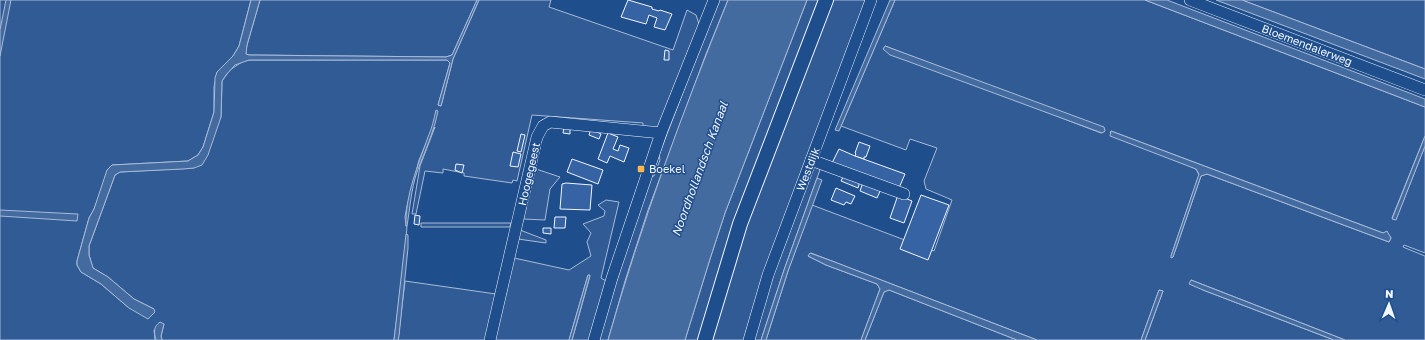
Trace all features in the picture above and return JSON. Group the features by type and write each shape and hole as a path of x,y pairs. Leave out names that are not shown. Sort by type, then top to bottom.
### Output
{"main road":[{"path":"706,340 740,224 826,0"}],"street":[{"path":"594,340 612,278 662,133 714,0"},
{"name":"Westdijk","path":"749,340 768,275 871,0"},
{"name":"Bloemendalerweg","path":"1190,0 1425,90"},
{"name":"Hoogegeest","path":"490,340 537,137 543,126 550,122 662,133"},
{"path":"811,160 904,194"}],"shaded area":[{"path":"0,0 251,0 239,46 233,56 217,72 214,87 214,112 203,147 198,155 188,161 112,165 89,218 77,261 77,265 81,272 101,284 129,308 154,309 134,299 108,277 93,268 89,255 89,246 115,175 120,172 194,168 221,117 222,81 230,70 242,62 249,60 447,60 450,63 438,105 441,106 453,59 479,0 551,0 549,7 673,50 687,10 696,15 699,24 660,125 656,128 643,129 643,123 532,115 517,181 513,180 512,183 464,176 464,173 443,169 443,173 425,171 416,214 412,214 420,166 435,127 429,136 419,160 407,206 405,217 407,226 405,254 394,340 162,340 161,336 164,324 154,330 155,340 0,340"},
{"path":"260,0 477,0 452,55 446,57 249,55 246,54 247,45"},
{"path":"718,0 728,0 706,54 648,210 608,340 599,340 624,255 651,176 654,176 660,160 659,155"},
{"path":"807,0 820,0 700,340 685,340 725,213"},
{"path":"831,0 867,0 744,340 711,340 729,274 788,112"},
{"path":"895,0 1145,0 1425,107 1425,136 1392,218 1396,219 1425,146 1425,253 1404,245 1403,247 1425,256 1425,340 1345,340 1191,280 1203,290 1334,340 1145,340 1163,291 1159,290 1141,340 1037,340 811,253 808,256 826,265 877,284 880,289 861,340 766,340 788,271 812,205 934,251 952,200 926,189 924,181 937,148 910,139 906,150 841,126","holes":["885,46 911,56 1105,131 1101,133 1067,120","1111,131 1383,233 1387,232 1391,238 1389,242 1207,174 1201,176 1173,257 1171,256 1199,175 1196,169 1110,133"]},
{"path":"1242,0 1425,0 1425,69 1295,20"},
{"path":"815,165 821,167 784,270 761,340 753,340 759,314 812,168"},
{"path":"533,168 560,177 550,189 545,220 523,219"},
{"path":"606,200 619,202 601,278 606,281 589,340 572,340 590,276 588,275 569,340 494,340 514,258 569,270 591,256 587,242 591,233 583,224 604,216 605,211 598,205"},
{"path":"421,223 511,223 510,227 421,227"},
{"path":"520,230 546,240 546,243 518,239"},
{"path":"405,281 496,294 485,340 398,340"},
{"path":"889,290 1017,340 865,340 884,292"}],"water":[{"path":"6,0 11,0 0,56 0,30"},
{"path":"251,0 260,0 247,45 246,54 249,55 446,57 452,55 477,0 479,0 453,59 441,106 438,105 450,63 447,60 249,60 235,65 222,81 221,117 208,155 202,165 194,168 183,169 120,172 115,175 89,246 89,255 93,268 108,277 134,299 154,309 155,312 148,319 129,308 101,284 81,272 77,265 77,261 89,218 94,209 107,170 112,165 188,161 198,155 203,147 214,112 215,78 217,72 233,56 239,46"},
{"name":"Noordhollandsch Kanaal","path":"728,0 807,0 725,213 685,340 608,340 634,254 664,168"},
{"path":"890,0 895,0 839,131 835,130"},
{"path":"1145,0 1167,0 1425,99 1425,107"},
{"path":"1216,0 1242,0 1425,69 1425,79"},
{"path":"885,46 1104,127 1105,131 1102,133 890,55 883,49"},
{"path":"436,110 438,111 434,126 415,179 406,226 406,214 410,192 416,170 432,127"},
{"path":"1111,131 1383,233 1387,231 1391,238 1389,242 1207,174 1201,176 1173,257 1171,258 1199,174 1196,169 1110,136"},
{"path":"1425,136 1425,146 1396,220 1392,219"},
{"path":"817,178 822,180 788,271 766,340 761,340 784,270"},
{"path":"0,210 78,214 77,221 0,216"},
{"path":"406,234 408,235 408,248 399,336 398,340 394,340"},
{"path":"810,253 1037,340 1017,340 889,290 884,292 865,340 861,340 880,289 877,284 826,265 808,256"},
{"path":"588,275 590,275 572,340 569,340"},
{"path":"1191,280 1345,340 1334,340 1203,290 1189,284"},
{"path":"1159,290 1163,291 1145,340 1141,340"},
{"path":"160,322 164,324 161,336 162,340 156,340 155,330 156,326"}],"building":[{"path":"628,0 652,7 652,9 672,14 665,30 654,27 657,18 649,15 646,24 621,17"},
{"path":"665,50 669,51 669,60 664,60"},
{"path":"564,127 570,128 570,134 563,133"},
{"path":"591,129 601,134 599,139 589,135"},
{"path":"608,133 618,137 613,149 618,151 620,145 629,148 624,162 610,156 607,163 598,159"},
{"path":"521,134 525,135 521,152 517,151"},
{"path":"859,142 870,146 864,159 855,156"},
{"path":"839,149 905,174 899,188 832,163"},
{"path":"513,152 521,154 518,167 510,166"},
{"path":"572,159 603,170 598,184 567,172"},
{"path":"456,164 464,165 462,173 455,170"},
{"path":"844,175 860,181 858,188 841,181"},
{"path":"863,182 881,189 877,198 860,191"},
{"path":"562,184 592,185 590,210 560,209"},
{"path":"836,188 855,196 851,204 846,202 844,205 831,200"},
{"path":"898,195 912,201 904,223 890,218"},
{"path":"921,195 949,205 928,260 900,249"},
{"path":"415,215 420,216 419,225 414,224"},
{"path":"555,217 566,217 565,228 554,228"},
{"path":"543,228 551,228 551,234 543,233"}],"place":[{"name":"Boekel","path":"641,169"}]}
